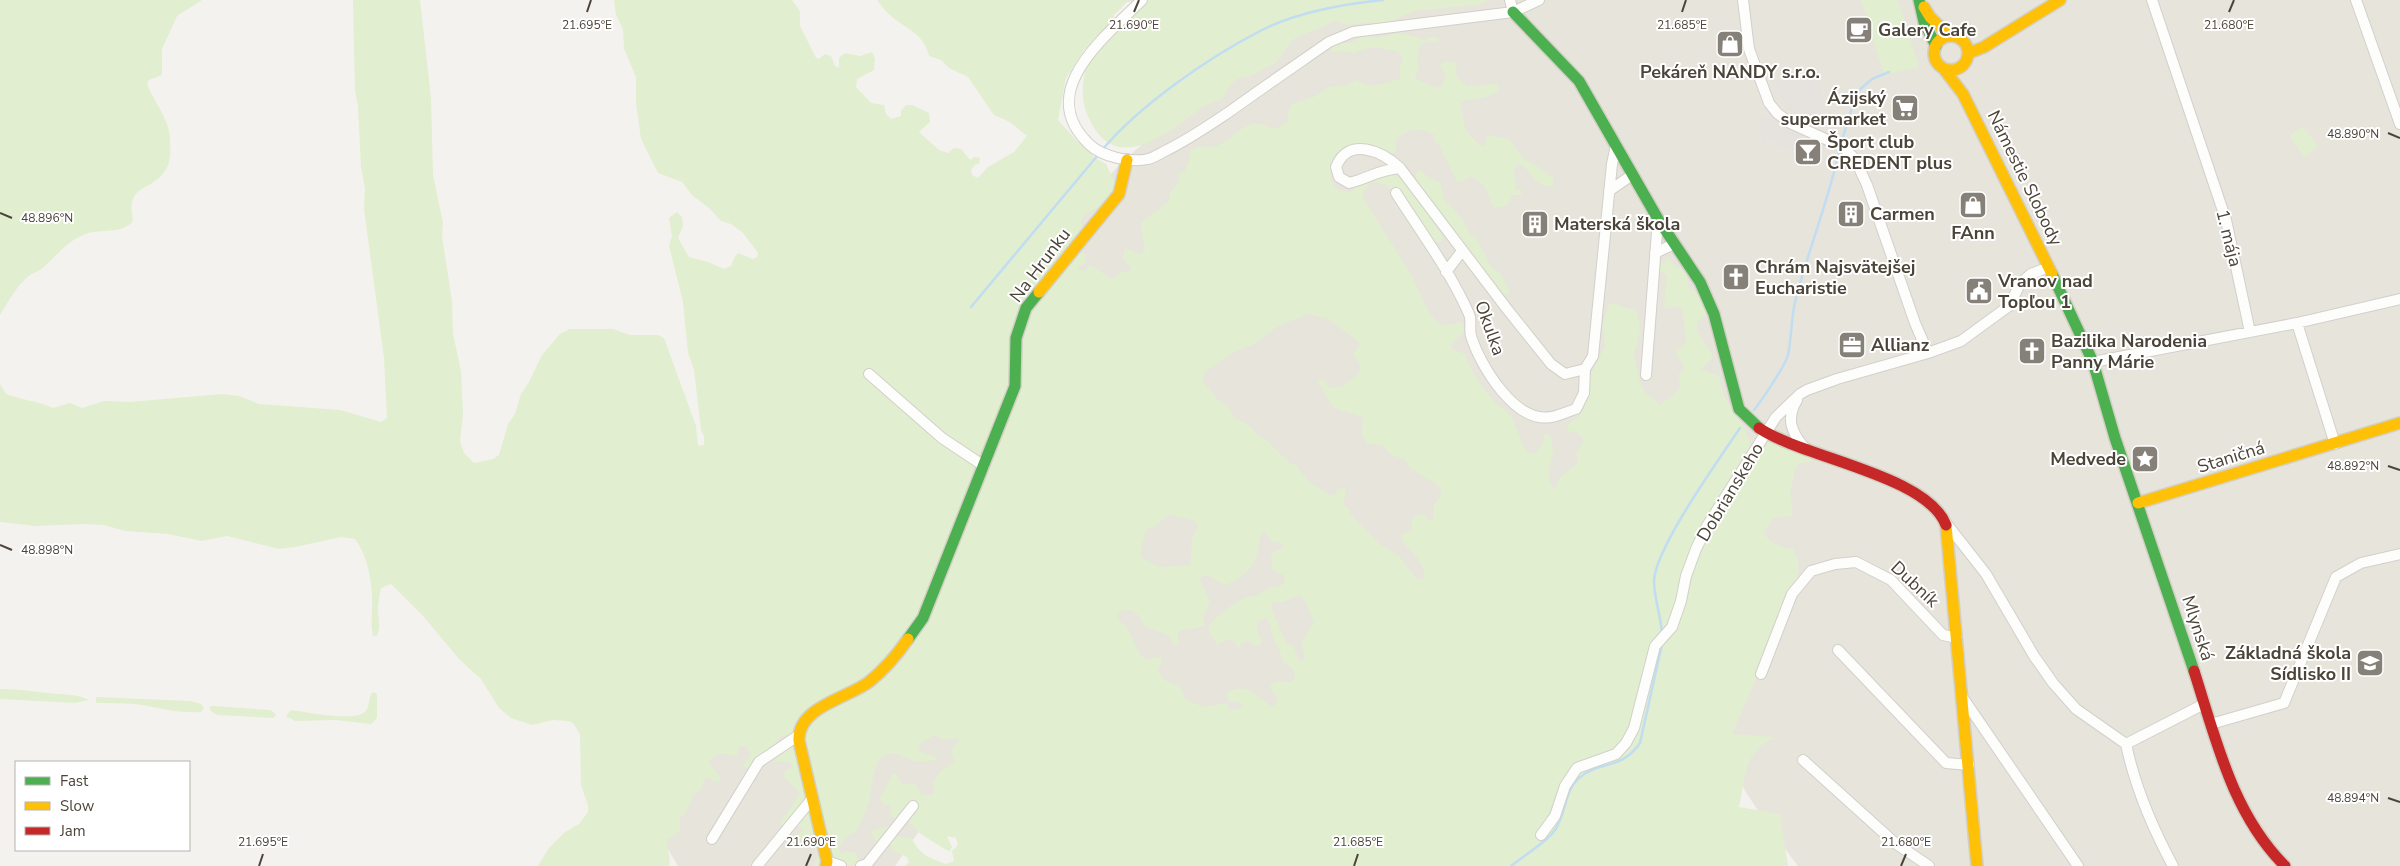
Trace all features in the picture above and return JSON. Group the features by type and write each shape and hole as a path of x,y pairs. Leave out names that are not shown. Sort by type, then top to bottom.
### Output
{"street":[{"path":"1142,0 1090,52 1076,72 1070,91 1070,115 1076,130 1091,146 1102,153 1127,160 1148,160 1193,137 1329,42 1353,32 1513,12 1539,0"},
{"path":"1510,0 1513,12 1579,81 1658,219 1700,282 1714,314 1728,376 1741,411 1751,422 1765,432 1806,450 1890,480 1918,495 1938,511 1986,574 2034,656 2053,683 2076,709 2126,744 2132,774 2173,866"},
{"path":"1743,0 1749,49 1769,103 1777,113 1790,123 1839,145 1855,159 1867,185 1915,323 1928,353"},
{"path":"1919,0 1930,17 1968,47 1968,53 1963,66 1963,94"},
{"path":"1919,0 1924,22 1936,46 1936,61 1943,68 1953,70 1963,66"},
{"path":"1968,53 1984,47 2060,0"},
{"name":"1. mája","path":"2152,0 2226,220 2250,332"},
{"path":"2356,0 2400,124"},
{"path":"1936,46 1941,39 1955,37 1975,42 1997,38"},
{"name":"Námestie Slobody","path":"1943,68 1963,94 2049,267 2093,362 2117,444 2138,503"},
{"name":"Okulka","path":"1396,193 1446,272 1470,316 1471,334 1480,357 1504,395 1522,412 1549,418 1576,409 1584,393 1585,369 1593,356 1609,190 1616,144"},
{"name":"Okulka","path":"1400,168 1381,169 1362,180 1349,183 1339,177 1336,167 1339,159 1353,149 1370,150 1388,157 1400,168 1462,251 1551,364 1565,374 1585,369"},
{"name":"Na Hrunku","path":"799,735 806,718 824,705 856,692 879,675 902,649 923,618 1015,386 1016,338 1026,308 1119,194 1127,160"},
{"path":"1609,190 1632,175"},
{"path":"1646,376 1658,219"},
{"path":"1654,253 1674,244"},
{"path":"1446,272 1462,251"},
{"name":"Dobrianskeho","path":"1541,834 1555,816 1565,786 1577,768 1616,754 1626,743 1634,728 1655,646 1668,633 1681,601 1686,576 1696,549 1707,526 1776,417 1800,394 1838,379 1928,353 1961,341 2008,306 2020,284 2031,274 2049,267"},
{"path":"2093,362 2297,323 2400,299"},
{"path":"2297,323 2335,444"},
{"path":"870,374 942,438 984,466"},
{"path":"1800,394 1793,406 1790,421 1794,436 1806,450"},
{"name":"Staničná","path":"2138,503 2400,423"},
{"name":"Mlynská","path":"2138,503 2228,776 2246,815 2271,852 2285,866"},
{"name":"Dubník","path":"1946,523 1977,866"},
{"path":"1950,556 1968,549"},
{"path":"2211,724 2284,703 2336,577 2361,563 2400,554"},
{"name":"Dubník","path":"1761,674 1792,594 1811,572 1835,564 1856,562 1890,580 1943,635 1957,638"},
{"path":"1838,650 1946,763 1969,765"},
{"name":"Dubník","path":"1963,698 2078,866"},
{"path":"2126,744 2204,704"},
{"path":"712,839 759,762 799,735 811,800 827,864 841,866"},
{"path":"1803,760 1895,843 1929,866"},
{"path":"757,866 811,800"},
{"path":"861,866 867,864 913,806"}],"shaded area":[{"path":"1112,0 2400,0 2400,866 1798,866 1765,822 1725,759 1199,792 960,772 895,866 678,866 660,836 691,758 1052,237 1119,165 1222,73 1169,6"},
{"path":"1816,69 1826,107 1836,111 1828,131 1785,109 1775,83"},
{"path":"1772,116 1786,129 1803,136 1804,145 1779,148 1778,140 1763,143 1758,122 1761,118"}],"green space":[{"path":"0,0 202,0 177,16 162,49 162,75 149,80 147,84 167,123 170,137 170,155 169,163 159,178 136,194 131,209 133,221 117,230 92,232 74,240 42,268 25,279 0,315"},
{"path":"353,0 420,0 431,98 433,175 443,223 442,236 452,301 453,334 461,371 463,414 460,441 464,453 474,463 493,459 499,455 508,424 515,414 521,394 542,355 560,334 569,329 613,329 630,335 658,335 664,338 696,426 698,446 704,445 704,436 701,430 694,370 688,353 683,302 669,246 672,236 669,218 677,212 682,217 683,226 678,238 689,257 724,269 731,266 738,253 753,259 757,257 758,253 743,233 731,224 721,221 709,208 692,195 682,182 658,173 641,139 636,103 636,77 624,49 623,29 616,15 614,0 792,0 800,11 800,26 816,58 819,59 825,54 831,56 835,66 839,68 839,58 845,53 860,56 872,52 875,59 874,70 857,79 856,87 871,103 884,105 886,114 891,119 901,116 901,111 906,105 912,105 929,113 930,122 919,132 939,150 948,153 954,148 961,149 970,160 975,157 980,158 979,164 976,164 971,170 972,175 978,178 988,167 1014,152 1027,136 1010,122 994,115 968,77 949,68 941,60 929,56 923,42 888,13 877,0 1129,0 1114,15 1113,24 1147,0 1490,0 1478,5 1414,11 1381,25 1369,22 1349,25 1334,21 1296,38 1274,64 1250,76 1238,79 1220,99 1204,106 1164,134 1134,147 1119,147 1106,141 1094,128 1088,117 1083,98 1083,89 1091,48 1085,49 1066,78 1058,120 1095,158 1106,164 1116,185 1105,202 1081,220 1082,236 1077,255 1083,252 1086,255 1085,263 1077,268 1085,271 1090,265 1112,279 1120,273 1130,271 1130,266 1123,259 1125,248 1140,254 1145,251 1141,223 1170,200 1170,192 1180,181 1178,174 1184,172 1191,149 1200,146 1208,148 1222,144 1246,126 1253,124 1262,124 1276,129 1287,122 1289,108 1294,103 1314,97 1329,87 1348,85 1357,80 1367,85 1373,85 1400,79 1400,67 1403,60 1399,52 1376,47 1354,53 1341,51 1334,53 1328,48 1335,43 1350,43 1366,35 1378,37 1402,34 1426,41 1427,38 1435,37 1438,39 1437,42 1429,41 1420,45 1417,56 1419,71 1415,75 1416,79 1436,88 1442,86 1446,77 1440,65 1450,61 1457,63 1455,75 1467,86 1497,84 1499,90 1493,94 1460,103 1466,131 1481,146 1486,146 1485,139 1489,135 1509,139 1524,160 1534,164 1553,178 1553,186 1540,184 1524,166 1519,164 1514,168 1516,190 1521,189 1522,195 1512,195 1505,206 1493,207 1486,188 1472,176 1463,181 1457,181 1443,154 1442,148 1435,142 1434,135 1425,130 1410,131 1400,136 1396,139 1396,151 1392,154 1342,151 1332,165 1332,180 1338,190 1351,192 1360,182 1390,165 1416,182 1416,173 1421,170 1430,179 1440,182 1444,199 1462,219 1470,234 1478,240 1491,267 1500,273 1510,293 1502,296 1497,291 1485,270 1431,212 1431,220 1444,238 1441,242 1435,242 1427,234 1400,197 1383,184 1372,182 1364,191 1363,198 1412,276 1426,307 1434,319 1442,326 1462,322 1465,331 1451,344 1453,350 1465,354 1470,367 1482,387 1509,414 1526,450 1531,454 1536,453 1544,441 1544,434 1550,435 1553,454 1549,469 1549,479 1553,489 1557,486 1559,479 1578,462 1576,452 1582,444 1583,437 1576,432 1568,431 1567,425 1577,418 1584,409 1590,375 1605,346 1603,323 1609,303 1634,309 1638,314 1640,332 1634,354 1640,382 1644,391 1660,405 1673,396 1678,389 1678,375 1685,368 1675,351 1684,345 1686,340 1682,307 1668,308 1664,306 1667,275 1659,271 1656,265 1668,259 1680,269 1686,271 1689,287 1700,297 1706,311 1705,316 1697,322 1697,328 1713,357 1701,369 1719,376 1729,405 1744,428 1751,447 1756,448 1768,439 1804,451 1813,462 1799,463 1796,466 1790,493 1793,516 1773,518 1763,533 1776,544 1793,549 1798,560 1798,583 1732,734 1776,737 1757,749 1752,757 1745,775 1739,807 1780,814 1788,866 905,866 909,862 907,857 893,851 887,838 876,841 871,834 873,830 890,826 898,837 912,838 922,852 930,858 946,864 954,861 952,851 958,845 956,838 947,836 952,847 950,851 946,850 919,833 911,823 895,819 890,813 891,806 883,804 880,798 893,774 896,774 903,784 915,784 922,795 933,795 936,778 940,772 954,762 951,750 959,741 958,738 944,740 934,735 920,744 919,749 921,752 937,757 935,763 934,760 916,762 899,755 889,754 884,756 876,765 869,801 863,819 856,830 842,841 839,849 841,853 847,851 855,852 861,866 841,866 822,860 817,866 812,866 821,853 818,838 807,842 799,839 796,835 803,831 799,826 781,825 780,822 794,803 799,792 784,777 785,771 791,768 791,764 784,761 775,762 777,756 791,748 797,753 791,736 782,735 773,748 747,769 743,765 751,755 746,746 739,747 737,756 722,753 716,755 708,762 721,778 720,782 715,782 707,777 701,789 693,795 687,811 680,818 680,831 667,840 670,859 669,866 538,866 548,849 564,833 579,824 588,812 588,805 581,785 580,734 573,723 569,721 553,720 532,725 511,718 499,708 481,679 459,659 423,616 391,584 381,588 378,606 379,629 377,636 373,636 372,596 369,574 363,552 355,539 341,537 279,549 227,536 202,541 168,534 125,531 104,525 36,526 0,522 0,384 6,394 53,408 70,403 82,408 104,401 130,402 222,394 239,396 259,404 340,410 381,422 387,418 384,358 364,209 365,188 361,167 358,106 355,91","holes":["1308,314 1328,319 1358,341 1359,346 1353,354 1360,364 1359,373 1343,386 1329,388 1323,379 1319,380 1318,383 1334,407 1364,418 1361,433 1367,443 1383,446 1392,455 1404,459 1411,469 1435,483 1442,490 1440,497 1434,504 1433,520 1429,520 1425,515 1418,514 1411,521 1412,530 1402,535 1401,539 1421,563 1424,579 1421,580 1415,577 1399,556 1380,544 1350,514 1350,511 1343,503 1346,495 1345,488 1337,489 1336,494 1331,496 1308,481 1297,466 1290,463 1265,439 1257,435 1250,426 1235,418 1228,407 1217,399 1202,380 1205,372 1234,352 1254,344 1278,326","1169,514 1195,521 1198,526 1192,539 1190,565 1160,567 1142,558 1141,551 1146,530 1156,526","1264,530 1271,541 1284,544 1282,548 1271,554 1272,569 1283,575 1285,581 1282,585 1266,589 1257,596 1251,596 1238,601 1209,625 1209,632 1217,645 1227,639 1236,643 1238,650 1241,644 1246,641 1259,646 1262,640 1257,627 1259,621 1267,618 1282,661 1294,670 1295,678 1290,682 1278,681 1270,684 1271,690 1278,698 1274,707 1253,693 1241,689 1226,694 1229,701 1242,703 1242,706 1238,709 1230,709 1227,703 1204,707 1186,700 1179,685 1168,682 1161,676 1158,669 1162,662 1161,657 1145,659 1137,649 1128,629 1119,621 1118,615 1123,610 1134,612 1145,626 1167,634 1172,640 1173,645 1178,645 1177,634 1180,631 1204,626 1204,615 1210,601 1200,581 1201,577 1207,575 1225,585 1242,576 1255,560","1300,595 1306,602 1314,622 1301,644 1305,657 1302,661 1298,659 1294,647 1286,642 1271,607 1274,602 1283,602"]},
{"path":"1861,0 1898,0 1919,67 1884,75"},
{"path":"2302,126 2318,146 2305,157 2289,136"},
{"path":"0,689 74,695 89,700 75,703 0,699"},
{"path":"373,692 377,694 377,718 371,724 336,720 295,721 286,716 291,710 330,716 359,715 365,712"},
{"path":"96,697 191,701 201,704 204,708 201,712 185,712 135,704 96,703"},
{"path":"209,707 270,710 276,714 274,718 217,715"}],"waterway":[{"path":"1102,150 1155,99 1198,68 1241,41 1290,18 1321,10 1383,0"},
{"path":"1841,143 1857,92 1872,79 1889,72"},
{"path":"1754,410 1778,375 1788,355 1796,298 1840,148"},
{"path":"971,307 1098,155"},
{"path":"1662,634 1654,587 1657,566 1676,526 1740,428"},
{"path":"1511,866 1541,844 1555,830 1559,824 1570,789 1579,778 1587,772 1625,758 1640,743 1662,644"}],"traffic: fast":[{"path":"1919,0 1924,22 1936,46"},
{"path":"1513,12 1579,81 1658,219 1700,282 1714,314 1739,409 1759,428"},
{"path":"2052,274 2093,362 2115,438 2194,671"},
{"path":"908,639 923,618 1015,386 1016,338 1026,308 1039,292"}],"traffic: slow":[{"path":"1969,53 1984,47 2060,0"},
{"path":"1924,7 1930,17 1950,36"},
{"path":"1951,36 1958,37 1963,41 1967,46 1968,53 1967,60 1963,65 1958,69 1951,70 1944,69 1939,65 1935,60 1934,53 1935,46 1939,41 1944,37 1951,36"},
{"path":"1943,68 1963,94 2052,274"},
{"path":"1039,292 1119,194 1127,160"},
{"path":"2138,503 2400,423"},
{"path":"1946,525 1977,866"},
{"path":"826,866 827,861 799,741 801,729 806,720 815,712 860,688 875,677 908,639"}],"traffic: jam":[{"path":"1759,428 1779,439 1804,449 1890,480 1915,493 1934,508 1946,525"},
{"path":"2194,671 2218,749 2239,799 2267,845 2285,866"}],"place":[{"name":"Galery Cafe","path":"1859,30"},
{"name":"Pekáreň NANDY s.r.o.","path":"1730,44"},
{"name":"Ázijský supermarket","path":"1905,108"},
{"name":"Šport club CREDENT plus","path":"1808,152"},
{"name":"FAnn","path":"1973,205"},
{"name":"Carmen","path":"1851,214"},
{"name":"Materská škola","path":"1535,224"},
{"name":"Chrám Najsvätejšej Eucharistie","path":"1736,277"},
{"name":"Vranov nad Topľou 1","path":"1979,291"},
{"name":"Allianz","path":"1852,345"},
{"name":"Bazilika Narodenia Panny Márie","path":"2032,351"},
{"name":"Medvede","path":"2145,459"},
{"name":"Základná škola Sídlisko II","path":"2370,663"}]}
